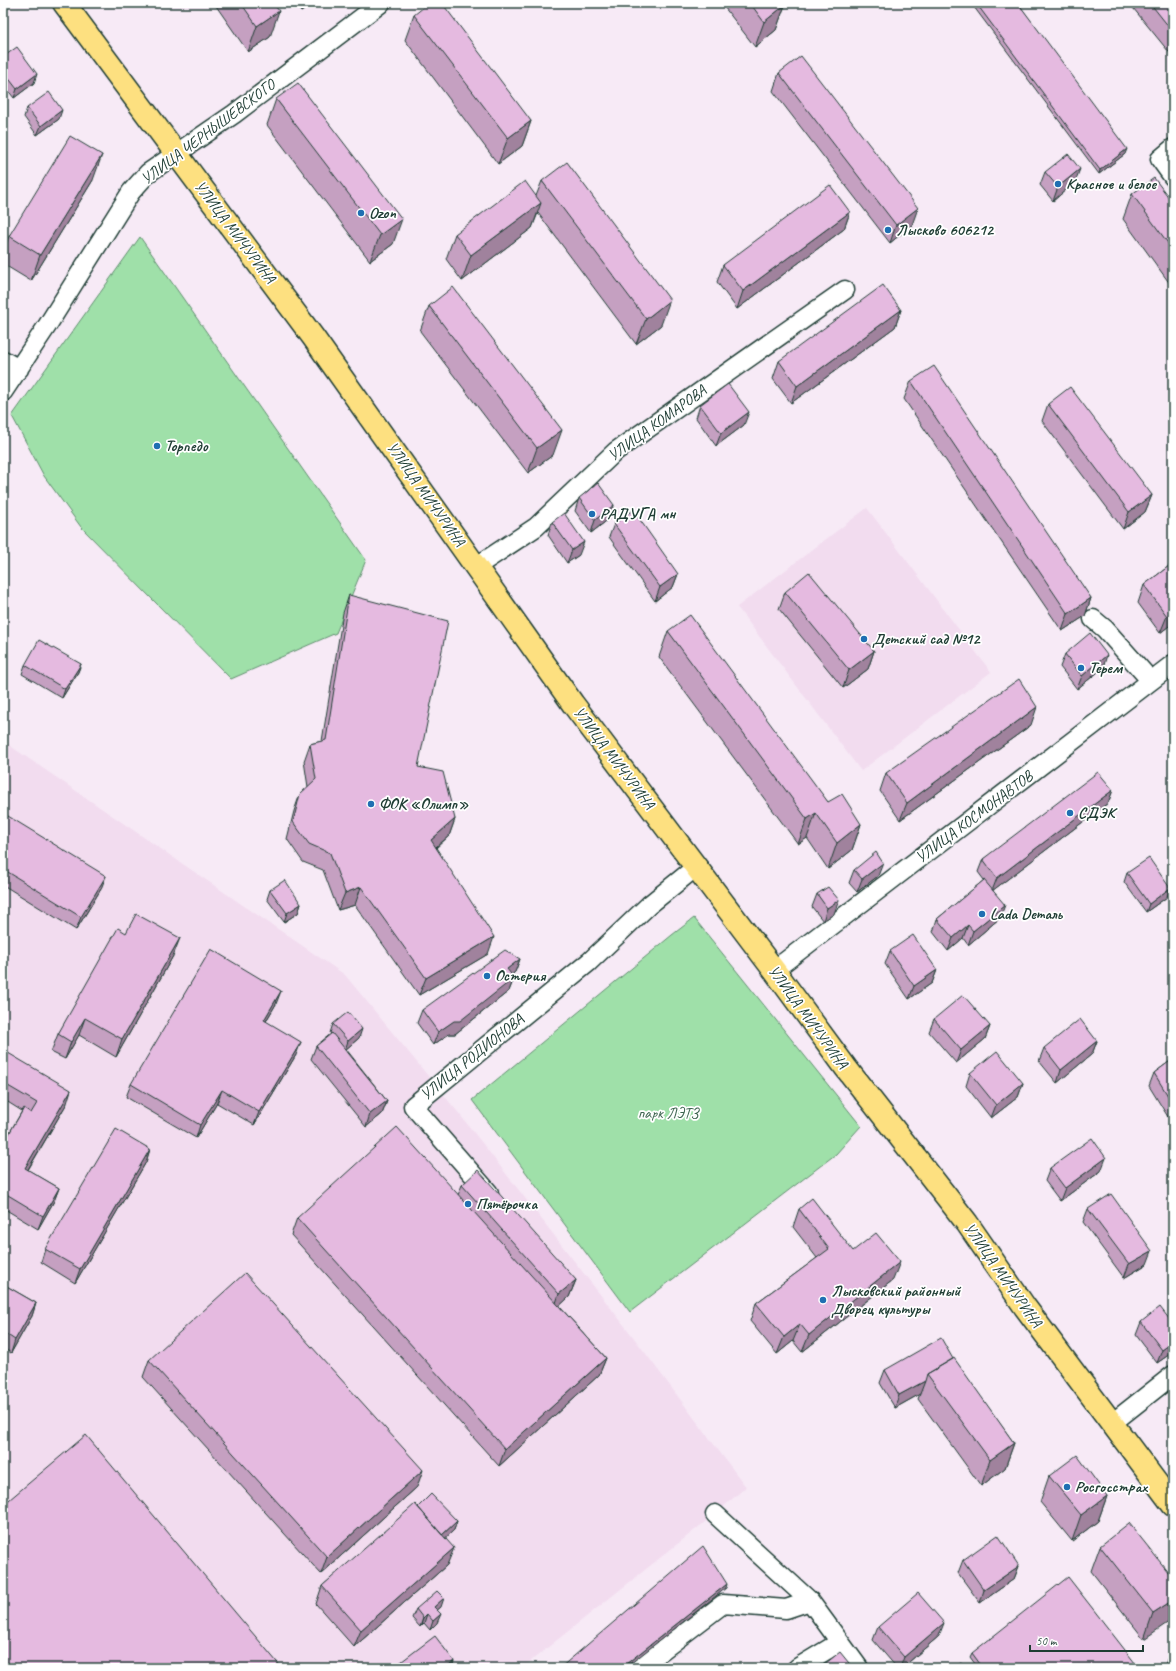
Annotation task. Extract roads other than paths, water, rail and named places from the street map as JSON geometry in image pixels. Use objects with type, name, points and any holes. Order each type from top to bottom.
[{"type":"main road","name":"УЛИЦА МИЧУРИНА","points":[[64,3],[313,337],[477,566],[573,704],[846,1068],[967,1223],[1111,1424],[1173,1505]]},
{"type":"street","name":"УЛИЦА ЧЕРНЫШЕВСКОГО","points":[[3,392],[131,192],[148,173],[234,114],[381,3]]},
{"type":"street","points":[[1173,148],[1160,159],[1173,177]]},
{"type":"street","name":"УЛИЦА КОМАРОВА","points":[[477,566],[536,527],[616,451],[846,290]]},
{"type":"street","points":[[3,360],[19,369]]},
{"type":"street","points":[[1093,619],[1105,629],[1151,681]]},
{"type":"street","name":"УЛИЦА КОСМОНАВТОВ","points":[[774,970],[1173,664]]},
{"type":"street","name":"УЛИЦА РОДИОНОВА","points":[[499,1205],[412,1106],[589,962],[649,905],[696,867]]},
{"type":"street","points":[[1111,1424],[1173,1375]]},
{"type":"street","points":[[715,1514],[810,1601],[859,1668]]},
{"type":"street","points":[[639,1668],[723,1604],[786,1609],[810,1601]]},
{"type":"street","points":[[797,1668],[840,1642]]},
{"type":"place","name":"Красное и белое","points":[[1058,184]]},
{"type":"place","name":"Ozon","points":[[361,213]]},
{"type":"place","name":"Лысково 606212","points":[[888,230]]},
{"type":"place","name":"Торпедо","points":[[157,446]]},
{"type":"place","name":"РАДУГА мн","points":[[592,514]]},
{"type":"place","name":"Детский сад №12","points":[[864,639]]},
{"type":"place","name":"Терем","points":[[1081,668]]},
{"type":"place","name":"ФОК «Олимп»","points":[[371,804]]},
{"type":"place","name":"СДЭК","points":[[1070,813]]},
{"type":"place","name":"Lada Dеталь","points":[[982,914]]},
{"type":"place","name":"Остерия","points":[[487,976]]},
{"type":"place","name":"Пятёрочка","points":[[468,1204]]},
{"type":"place","name":"Лысковский районный Дворец культуры","points":[[823,1300]]},
{"type":"place","name":"Росгосстрах","points":[[1067,1487]]},
{"type":"park label","name":"парк ЛЭТЗ","points":[[668,1113]]}]
